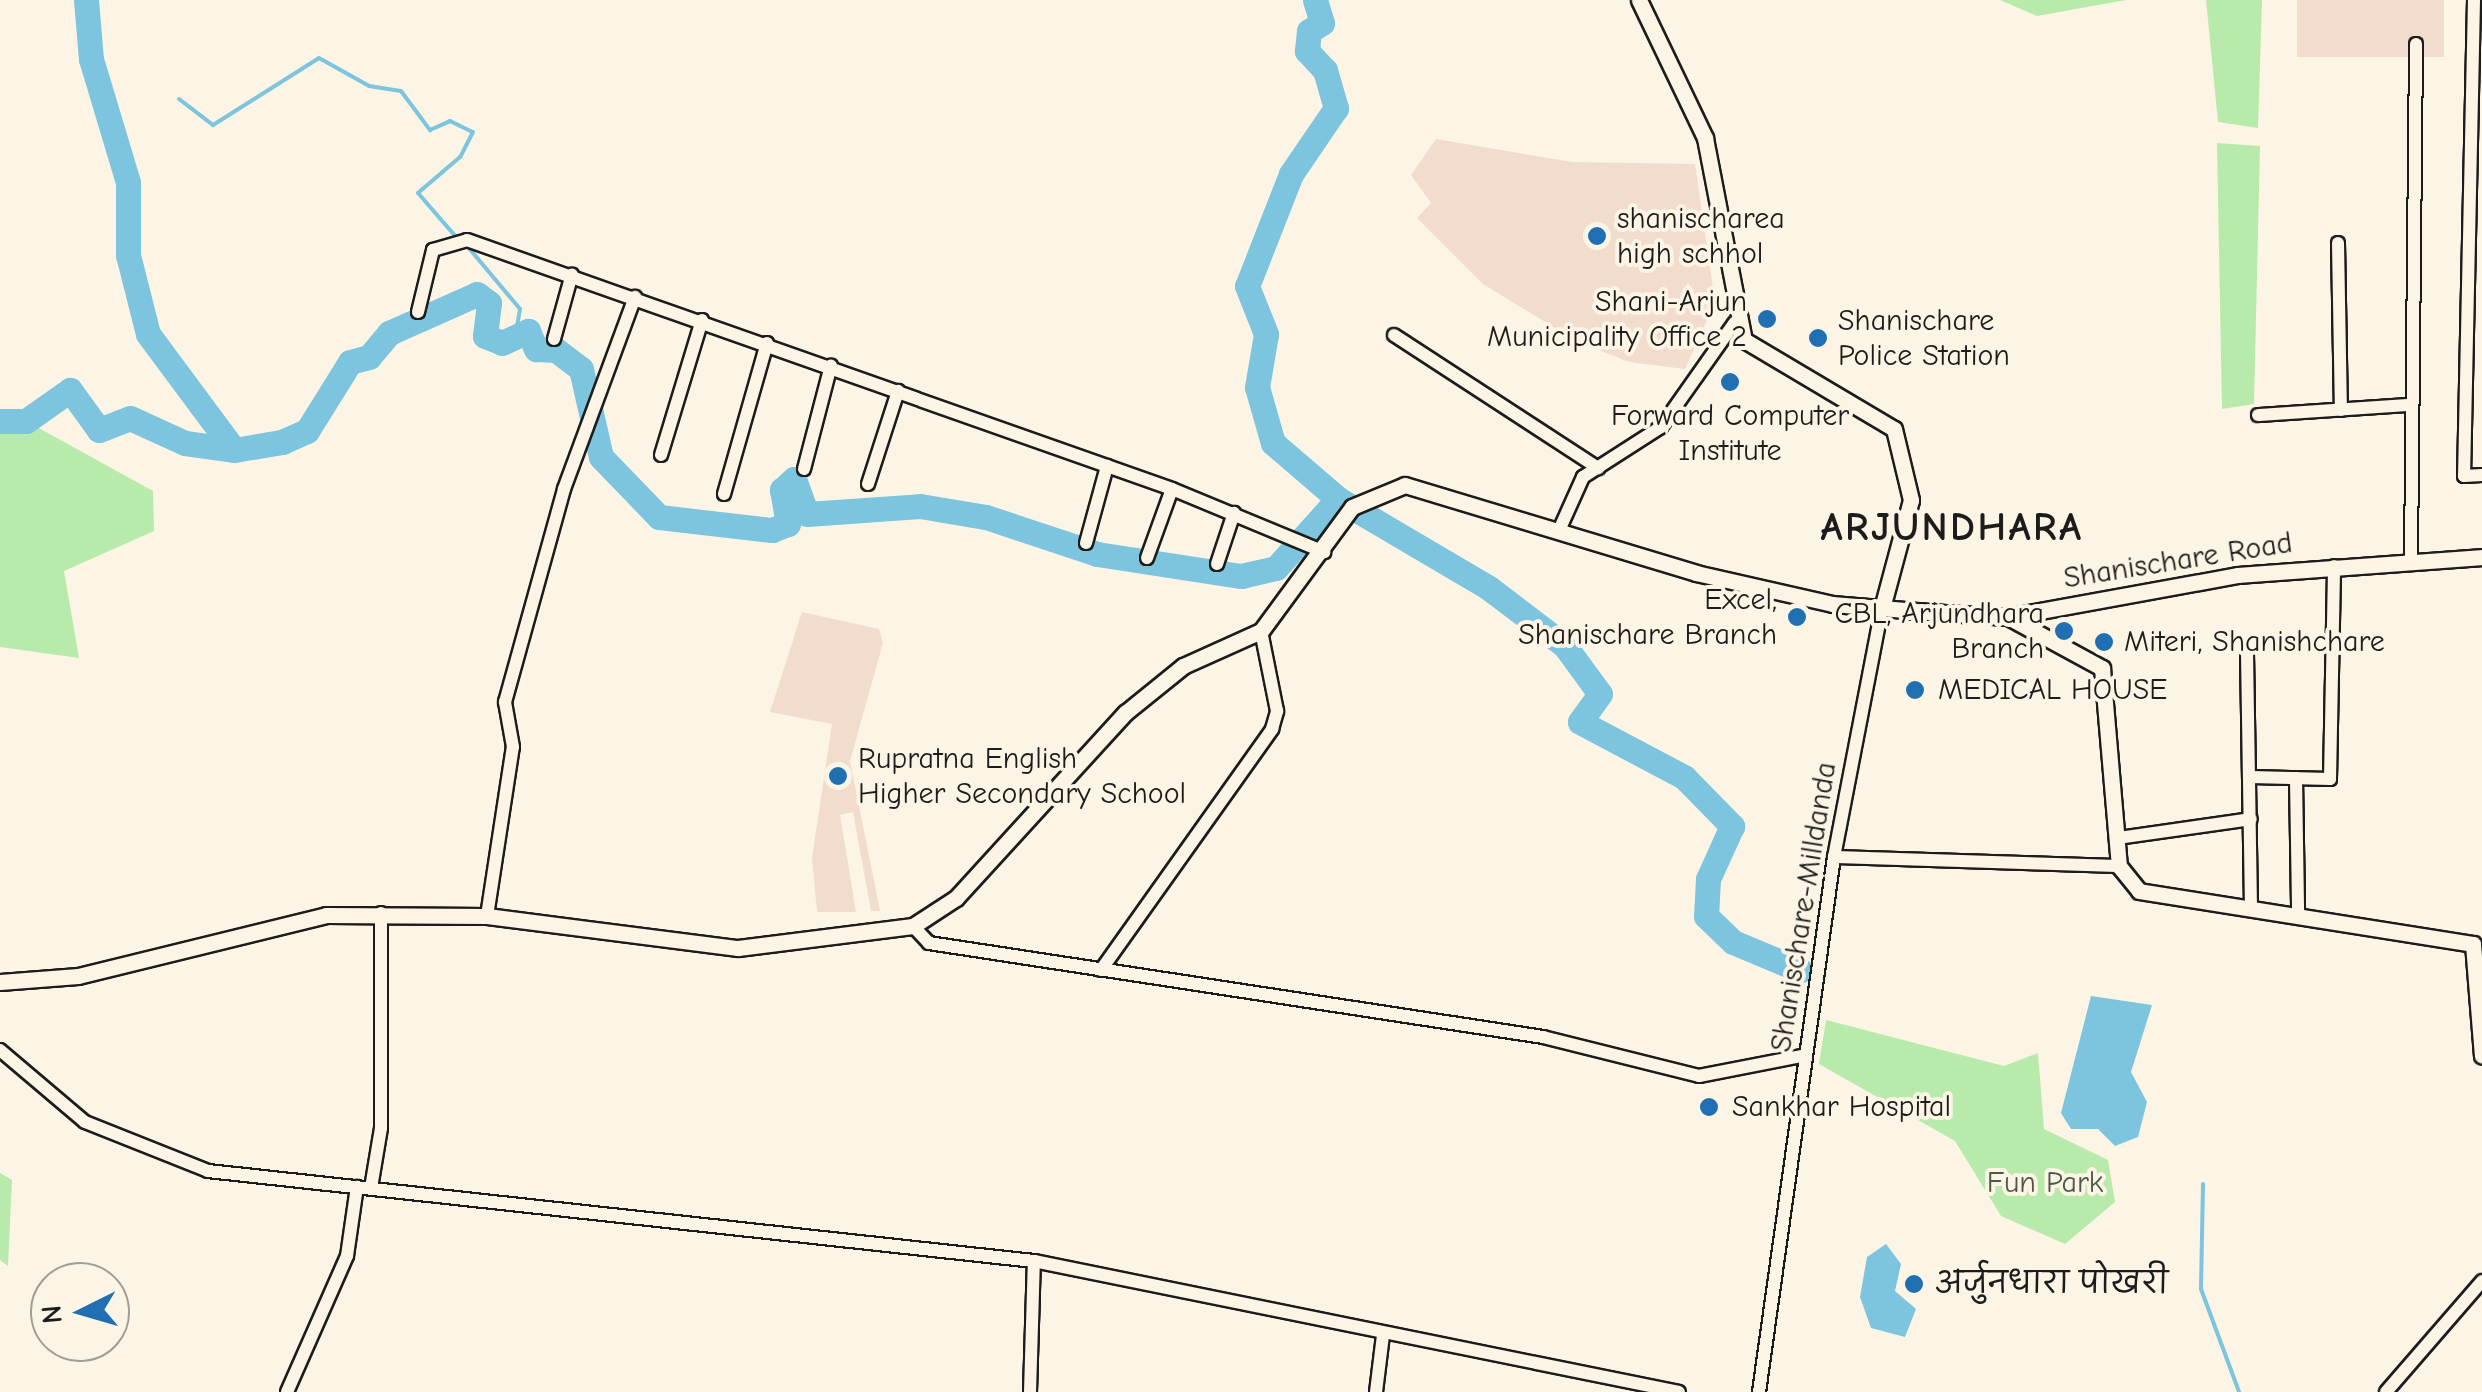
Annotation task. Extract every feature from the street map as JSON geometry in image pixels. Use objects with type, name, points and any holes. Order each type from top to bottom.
[{"type":"street","points":[[1639,0],[1705,138],[1731,242],[1734,322],[1764,360],[1894,429],[1910,500],[1882,608]]},
{"type":"street","points":[[2474,0],[2476,198],[2464,476],[2482,475]]},
{"type":"street","points":[[2411,559],[2409,405],[2416,44]]},
{"type":"street","points":[[418,312],[434,250],[454,237],[831,365],[1172,489],[1324,552]]},
{"type":"street","points":[[2338,243],[2342,410]]},
{"type":"street","points":[[554,339],[572,274]]},
{"type":"street","points":[[486,916],[513,747],[505,702],[564,489],[601,409],[636,297]]},
{"type":"street","points":[[661,455],[702,320]]},
{"type":"street","points":[[1561,526],[1584,477],[1661,428],[1734,322]]},
{"type":"street","points":[[1394,335],[1598,468]]},
{"type":"street","points":[[724,494],[767,343]]},
{"type":"street","points":[[804,469],[831,365]]},
{"type":"street","points":[[868,484],[898,391]]},
{"type":"street","points":[[2258,415],[2409,405]]},
{"type":"street","points":[[1086,543],[1107,466]]},
{"type":"street","name":"Shanischare Road","points":[[1261,631],[1324,552],[1352,506],[1404,485],[1561,526],[1696,572],[1882,608],[2008,617],[2334,566],[2482,557]]},
{"type":"street","points":[[1146,558],[1172,489]]},
{"type":"street","points":[[1217,564],[1234,513]]},
{"type":"street","points":[[2251,777],[2330,779],[2334,566]]},
{"type":"street","name":"Shanischare-Milldanda","points":[[1759,1392],[1834,857],[1882,608]]},
{"type":"street","points":[[2008,617],[2102,668],[2119,866],[2139,890],[2166,900],[2298,910],[2478,945],[2482,1056]]},
{"type":"street","points":[[0,982],[78,976],[326,915],[486,916],[738,948],[913,926],[956,898],[1125,713],[1182,666],[1261,631],[1277,711],[1272,729],[1101,970]]},
{"type":"street","points":[[2247,653],[2251,908]]},
{"type":"street","points":[[2296,778],[2298,910]]},
{"type":"street","points":[[2118,838],[2251,818]]},
{"type":"street","points":[[1834,857],[2119,866]]},
{"type":"street","points":[[287,1392],[347,1256],[381,1128],[381,913]]},
{"type":"street","points":[[913,926],[928,943],[1543,1037],[1699,1076],[1806,1056]]},
{"type":"street","points":[[0,1050],[85,1122],[168,1162],[364,1188],[1034,1261],[1383,1335],[1598,1387],[1679,1392]]},
{"type":"street","points":[[1030,1392],[1034,1261]]},
{"type":"street","points":[[2386,1392],[2482,1282]]},
{"type":"street","points":[[1376,1392],[1383,1335]]},
{"type":"shaded area","points":[[2297,0],[2444,0],[2444,57],[2297,57]]},
{"type":"shaded area","points":[[1436,139],[1572,162],[1695,164],[1715,302],[1685,369],[1629,362],[1578,342],[1483,284],[1417,218],[1431,203],[1411,175]]},
{"type":"shaded area","name":"Rupratna English Higher Secondary School","points":[[802,612],[879,629],[883,643],[850,761],[880,911],[871,911],[853,812],[840,815],[856,912],[817,912],[812,858],[832,724],[770,712]]},
{"type":"green space","points":[[2000,0],[2126,0],[2037,16]]},
{"type":"green space","points":[[2206,0],[2262,0],[2258,128],[2218,122]]},
{"type":"green space","points":[[2217,143],[2260,146],[2254,404],[2222,409]]},
{"type":"green space","points":[[0,421],[26,421],[153,491],[154,531],[64,571],[79,658],[0,647]]},
{"type":"green space","name":"Fun Park","points":[[1826,1020],[2004,1066],[2038,1053],[2044,1129],[2108,1160],[2115,1202],[2065,1244],[2001,1216],[1955,1141],[1819,1064]]},
{"type":"green space","points":[[0,1173],[12,1180],[8,1266],[0,1260]]},
{"type":"water","points":[[2091,996],[2152,1005],[2131,1072],[2147,1102],[2138,1137],[2115,1146],[2098,1129],[2071,1129],[2061,1113]]},
{"type":"water","points":[[1886,1244],[1901,1264],[1895,1291],[1916,1309],[1905,1337],[1871,1328],[1860,1297],[1867,1257]]},
{"type":"waterway","points":[[86,0],[91,59],[128,182],[128,255],[148,334],[234,450]]},
{"type":"waterway","points":[[1315,0],[1322,23],[1309,31],[1307,51],[1325,70],[1336,108],[1291,174],[1247,286],[1266,334],[1257,387],[1273,443],[1338,499],[1489,588],[1565,646],[1600,694],[1580,722],[1684,777],[1732,826],[1708,879],[1706,916],[1733,942],[1800,970]]},
{"type":"waterway","points":[[179,99],[213,125],[319,58],[369,86],[401,91],[430,130],[450,121],[473,132],[460,157],[418,193],[457,238]]},
{"type":"waterway","points":[[468,247],[520,309],[515,337]]},
{"type":"waterway","points":[[0,421],[26,421],[70,390],[99,430],[130,418],[185,443],[234,450],[282,442],[307,431],[350,362],[369,357],[389,333],[477,294],[489,303],[485,336],[502,343],[528,331],[536,349],[556,350],[581,369],[601,457],[659,517],[772,530],[788,524],[782,490],[794,479],[807,514],[920,506],[986,517],[1097,554],[1241,576],[1276,568],[1338,499]]},
{"type":"waterway","points":[[2203,1184],[2201,1289],[2239,1392]]},
{"type":"place","name":"shanischarea high schhol","points":[[1597,236]]},
{"type":"place","name":"Shani-Arjun Municipality Office 2","points":[[1767,319]]},
{"type":"place","name":"Shanischare Police Station","points":[[1818,338]]},
{"type":"place","name":"Forward Computer Institute","points":[[1730,382]]},
{"type":"place","name":"Excel, Shanischare Branch","points":[[1797,617]]},
{"type":"place","name":"CBL, Arjundhara Branch","points":[[2064,631]]},
{"type":"place","name":"Miteri, Shanishchare","points":[[2104,642]]},
{"type":"place","name":"MEDICAL HOUSE","points":[[1915,690]]},
{"type":"place","name":"Rupratna English Higher Secondary School","points":[[838,776]]},
{"type":"place","name":"Sankhar Hospital","points":[[1709,1107]]},
{"type":"place","name":"अर्जुनधारा पोखरी","points":[[1914,1284]]},
{"type":"district","name":"ARJUNDHARA","points":[[1952,527]]}]
